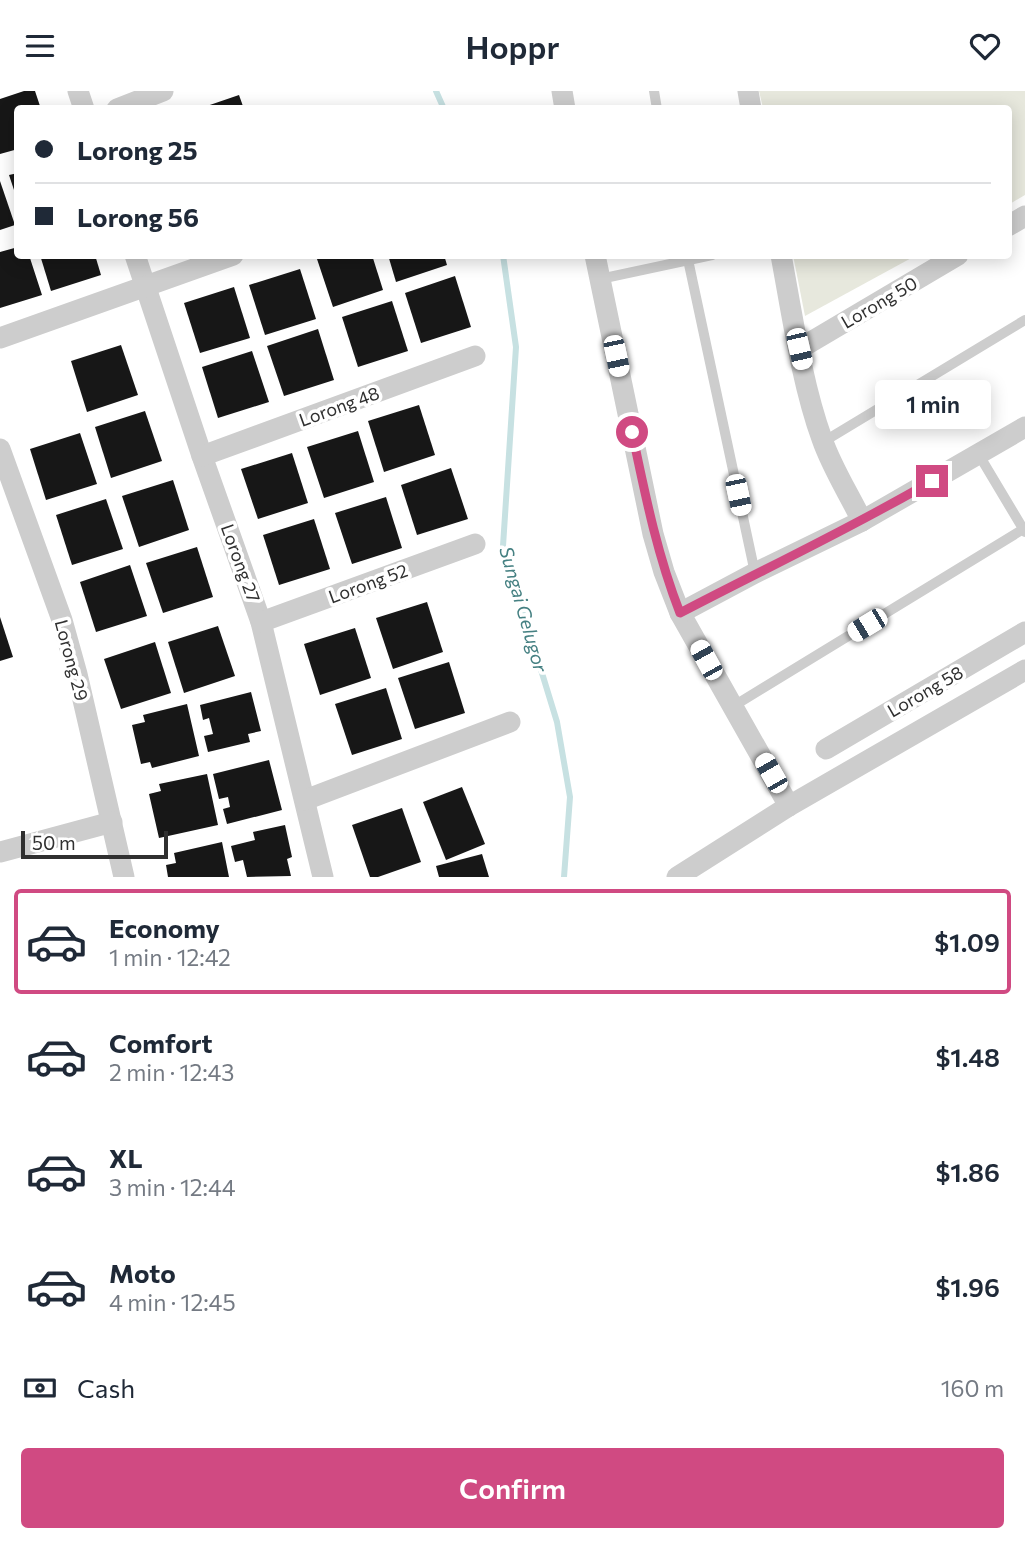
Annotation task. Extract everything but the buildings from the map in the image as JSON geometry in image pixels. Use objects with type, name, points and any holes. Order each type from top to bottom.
[{"type":"street","points":[[127,105],[163,91]]},
{"type":"street","name":"Lorong 27","points":[[136,259],[261,622],[323,877]]},
{"type":"street","points":[[0,338],[222,259]]},
{"type":"street","points":[[596,259],[653,534],[664,572],[680,613],[789,806]]},
{"type":"street","points":[[782,259],[799,349],[823,442],[862,521]]},
{"type":"street","name":"Lorong 50","points":[[799,349],[951,259]]},
{"type":"street","name":"Lorong 48","points":[[202,456],[475,356]]},
{"type":"street","points":[[680,613],[862,521],[1025,427]]},
{"type":"street","name":"Lorong 29","points":[[0,449],[62,620],[124,877]]},
{"type":"street","name":"Lorong 52","points":[[261,622],[475,544]]},
{"type":"street","name":"Lorong 58","points":[[826,749],[1025,632]]},
{"type":"street","points":[[677,877],[789,806],[1025,670]]},
{"type":"street","points":[[893,709],[910,737]]},
{"type":"street","points":[[305,800],[510,722]]},
{"type":"street","points":[[0,852],[111,822]]},
{"type":"lane","points":[[600,279],[683,259]]},
{"type":"lane","points":[[687,259],[755,573]]},
{"type":"lane","points":[[823,442],[1025,320]]},
{"type":"lane","points":[[732,707],[1024,530],[979,455]]},
{"type":"shaded area","points":[[759,91],[1025,91],[1025,195],[1012,203],[1012,105],[762,105]]},
{"type":"shaded area","points":[[794,259],[910,259],[805,316]]},
{"type":"waterway","name":"Sungai Gelugor","points":[[436,91],[442,105]]},
{"type":"waterway","name":"Sungai Gelugor","points":[[504,259],[516,347],[503,546],[557,722],[570,797],[564,877]]},
{"type":"route","points":[[632,432],[653,534],[680,613],[862,521],[932,481]]}]
